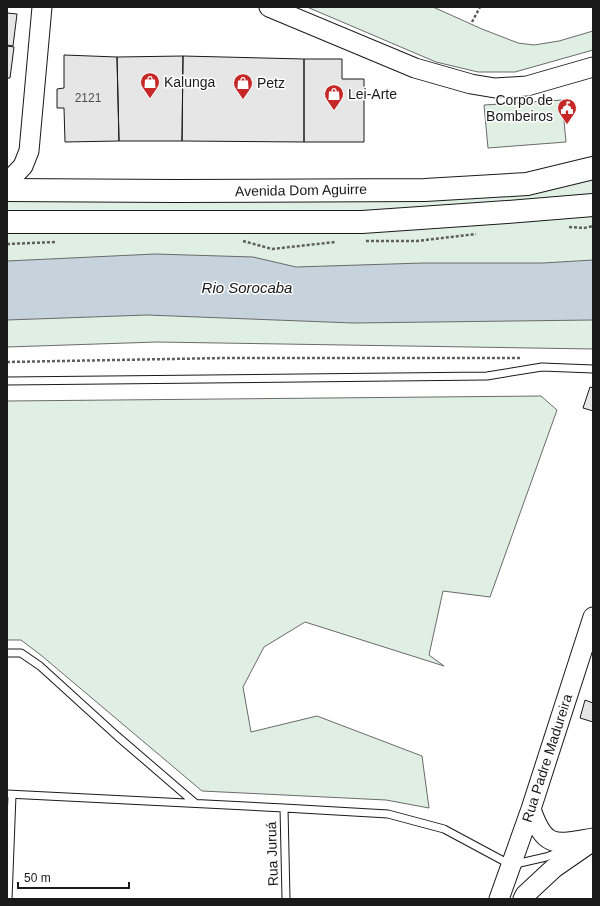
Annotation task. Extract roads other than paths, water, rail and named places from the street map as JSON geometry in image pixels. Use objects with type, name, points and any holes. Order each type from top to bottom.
[{"type":"highway","name":"Avenida Dom Aguirre","points":[[7,190],[425,190],[527,184],[593,168]]},
{"type":"highway","points":[[7,222],[362,222],[593,205]]},
{"type":"main road","points":[[7,183],[23,166],[28,151],[42,7]]},
{"type":"main road","points":[[269,7],[414,68],[471,84],[494,88],[527,86],[593,67]]},
{"type":"main road","name":"Rua Padre Madureira","points":[[499,899],[531,809],[593,617]]},
{"type":"main road","points":[[531,809],[541,830],[548,839],[553,842],[563,843],[593,840]]},
{"type":"main road","points":[[523,899],[554,868],[593,840]]},
{"type":"lane","points":[[7,381],[487,376],[542,367],[593,369]]},
{"type":"lane","points":[[7,653],[21,653],[40,666],[117,736],[195,803]]},
{"type":"lane","points":[[8,899],[9,794],[388,814],[444,830],[510,866],[546,857],[593,840]]},
{"type":"lane","name":"Rua Juruá","points":[[284,808],[286,899]]},
{"type":"water","name":"Rio Sorocaba","points":[[155,254],[253,257],[296,267],[423,263],[543,263],[593,260],[593,320],[353,323],[147,315],[7,320],[7,261]]},
{"type":"place","name":"Kalunga","points":[[150,99]]},
{"type":"place","name":"Petz","points":[[243,100]]},
{"type":"place","name":"Lei-Arte","points":[[334,111]]},
{"type":"place","name":"Corpo de Bombeiros","points":[[567,125]]}]
